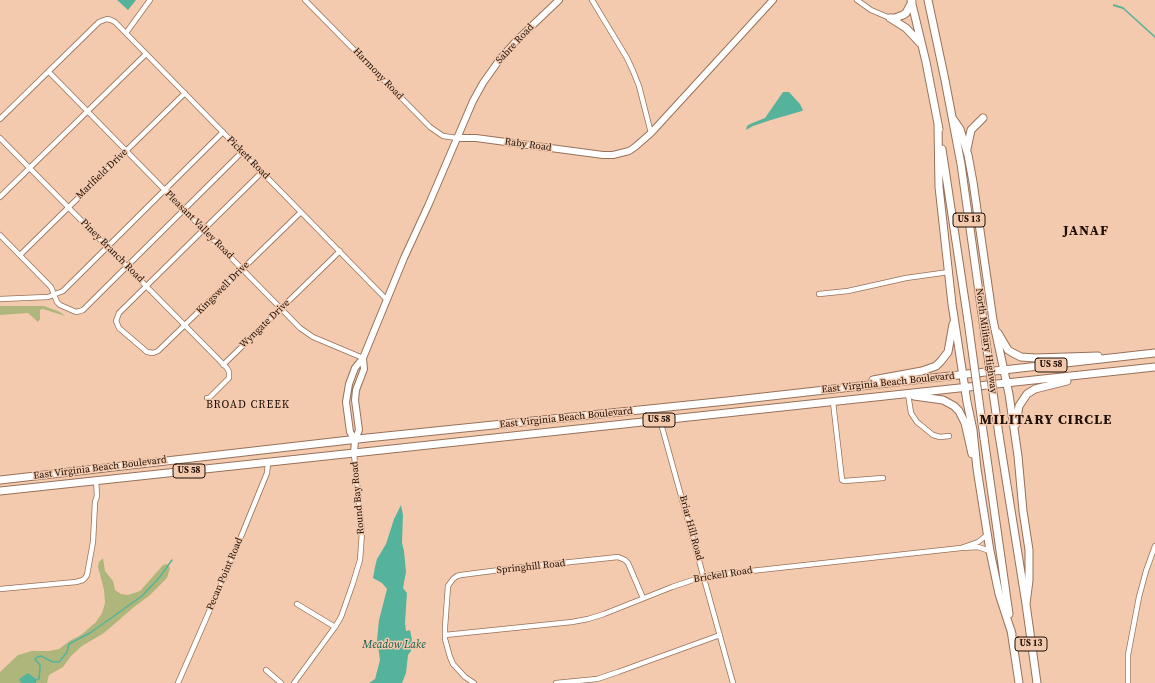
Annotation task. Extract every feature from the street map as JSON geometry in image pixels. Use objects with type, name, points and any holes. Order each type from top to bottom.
[{"type":"main road","name":"North Military Highway","points":[[928,0],[953,119],[962,172],[999,434],[1037,683]]},
{"type":"main road","points":[[890,18],[895,18],[906,13],[912,1]]},
{"type":"main road","name":"North Military Highway","points":[[912,1],[938,126],[968,321],[1019,683]]},
{"type":"main road","points":[[890,18],[906,28],[922,46]]},
{"type":"main road","points":[[968,155],[968,143],[971,130],[983,118]]},
{"type":"main road","points":[[953,119],[960,129],[968,155],[993,320],[1004,370],[1014,435],[1029,550],[1029,580],[1026,604]]},
{"type":"main road","points":[[938,126],[939,187],[962,375],[973,430],[981,497],[990,551],[999,594],[1012,634]]},
{"type":"main road","points":[[854,386],[885,377],[922,371],[936,366],[948,352],[954,316]]},
{"type":"main road","points":[[993,320],[1004,345],[1013,353],[1022,357],[1130,356]]},
{"type":"main road","name":"East Virginia Beach Boulevard","points":[[0,480],[1155,353]]},
{"type":"main road","name":"East Virginia Beach Boulevard","points":[[0,491],[1155,367]]},
{"type":"main road","points":[[1014,435],[1017,412],[1022,399],[1027,394],[1035,389],[1093,374]]},
{"type":"main road","points":[[908,394],[943,400],[954,406],[959,411],[965,423],[981,497]]},
{"type":"street","points":[[126,33],[150,0]]},
{"type":"street","name":"Harmony Road","points":[[305,0],[430,127],[443,136],[457,138]]},
{"type":"street","name":"Sabre Road","points":[[457,138],[473,101],[495,65],[516,41],[559,0]]},
{"type":"street","points":[[592,0],[628,59],[639,86],[651,133]]},
{"type":"street","name":"Raby Road","points":[[457,138],[476,138],[593,155],[622,154],[629,151],[651,133],[773,0]]},
{"type":"street","points":[[857,0],[871,10],[890,18]]},
{"type":"street","name":"Pickett Road","points":[[49,72],[99,22],[107,19],[115,22],[340,251],[386,300]]},
{"type":"street","points":[[0,197],[146,54]]},
{"type":"street","points":[[0,119],[49,72]]},
{"type":"street","name":"Pleasant Valley Road","points":[[49,72],[300,328],[309,335],[363,358]]},
{"type":"street","name":"Marlfield Drive","points":[[20,255],[185,93]]},
{"type":"street","points":[[0,299],[42,298],[63,291],[223,132]]},
{"type":"street","name":"Piney Branch Road","points":[[0,138],[223,365]]},
{"type":"street","points":[[354,440],[358,430],[355,400],[356,390],[364,369],[363,358],[386,300],[457,138]]},
{"type":"street","points":[[0,235],[51,287],[57,302],[60,305],[76,312],[83,310],[242,152]]},
{"type":"street","points":[[146,286],[262,172]]},
{"type":"street","name":"Kingswell Drive","points":[[146,286],[119,313],[116,321],[119,328],[142,348],[149,353],[156,353],[301,212]]},
{"type":"street","name":"Wyngate Drive","points":[[223,365],[340,251]]},
{"type":"street","points":[[819,294],[848,291],[906,278],[949,272]]},
{"type":"street","points":[[207,398],[209,398],[229,378],[229,372],[223,365]]},
{"type":"street","points":[[908,394],[910,413],[917,422],[933,435],[940,437],[949,436]]},
{"type":"street","points":[[833,402],[842,480],[883,478]]},
{"type":"street","name":"Briar Hill Road","points":[[660,420],[705,576],[733,683]]},
{"type":"street","name":"Round Bay Road","points":[[294,683],[335,627],[345,607],[354,583],[360,560],[362,546],[361,519],[354,454],[354,440]]},
{"type":"street","name":"Pecan Point Road","points":[[178,683],[229,566],[267,473],[268,463]]},
{"type":"street","points":[[0,589],[76,582],[85,578],[87,575],[93,542],[95,502],[97,496],[96,480]]},
{"type":"street","name":"Brickell Road","points":[[961,548],[978,542],[987,535]]},
{"type":"street","points":[[1127,683],[1128,655],[1139,598],[1146,571],[1155,546]]},
{"type":"street","name":"Brickell Road","points":[[445,635],[577,621],[604,614],[688,581],[705,576],[961,548],[978,547],[990,551]]},
{"type":"street","name":"Springhill Road","points":[[474,683],[465,677],[453,664],[447,648],[445,635],[448,586],[453,579],[461,575],[618,557],[622,558],[628,563],[643,598]]},
{"type":"street","points":[[297,604],[335,627]]},
{"type":"street","points":[[556,683],[597,678],[618,672],[720,636]]},
{"type":"street","points":[[266,670],[281,683]]},
{"type":"green space","points":[[0,306],[44,306],[60,312],[65,316],[43,309],[40,310],[40,319],[38,322],[28,313],[0,315]]},
{"type":"green space","points":[[103,558],[105,571],[113,581],[115,590],[121,594],[128,595],[140,591],[163,565],[167,564],[170,568],[167,578],[149,596],[104,633],[82,646],[71,656],[63,667],[49,675],[47,683],[36,683],[37,680],[20,679],[21,683],[0,683],[0,672],[18,655],[32,651],[49,651],[59,649],[81,635],[96,622],[102,613],[105,603],[104,590],[98,567],[99,562]]},
{"type":"water","points":[[117,0],[136,0],[128,10]]},
{"type":"water","points":[[1113,4],[1123,7],[1155,36],[1155,38],[1123,9],[1113,6]]},
{"type":"water","points":[[783,92],[789,92],[800,104],[803,110],[753,126],[746,130],[747,126],[750,124],[765,118]]},
{"type":"water","name":"Meadow Lake","points":[[401,505],[403,515],[402,543],[406,572],[403,588],[407,593],[405,623],[406,631],[410,630],[412,640],[411,651],[408,655],[406,673],[402,683],[369,683],[375,679],[380,660],[377,640],[379,620],[387,589],[382,583],[373,578],[377,559],[386,544],[394,519]]},
{"type":"water","points":[[28,673],[37,680],[36,683],[21,683],[19,679]]},
{"type":"waterway","points":[[35,680],[39,679],[40,668],[40,665],[35,659],[37,657],[41,656],[53,662],[59,662],[67,652],[69,644],[90,633],[142,596],[159,578],[172,560]]},
{"type":"district","name":"JANAF","points":[[1086,231]]},
{"type":"district","name":"BROAD CREEK","points":[[248,405]]},
{"type":"district","name":"MILITARY CIRCLE","points":[[1046,420]]}]
